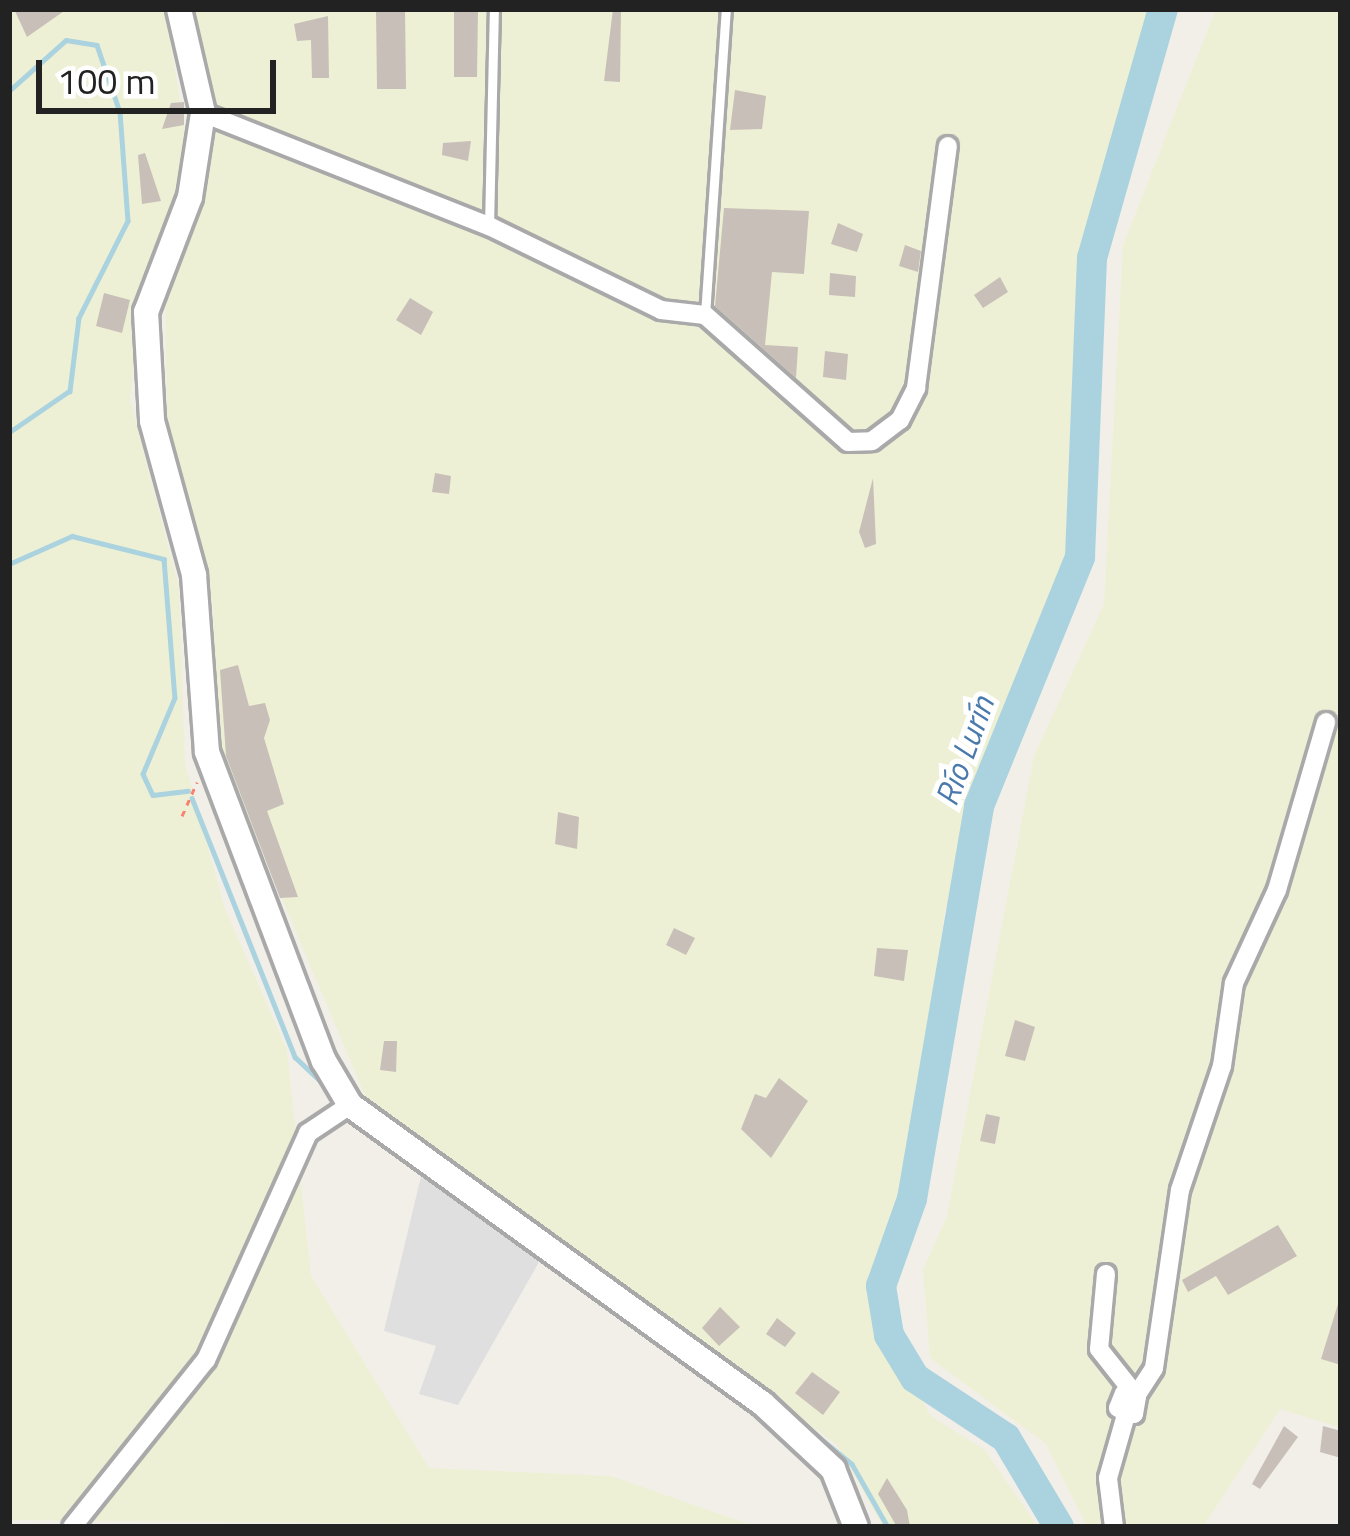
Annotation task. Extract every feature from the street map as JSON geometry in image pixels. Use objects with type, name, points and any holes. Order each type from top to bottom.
[{"type":"street","points":[[179,9],[202,113],[195,181],[146,312],[152,421],[202,631],[206,752],[350,1105],[763,1404],[833,1468],[856,1527]]},
{"type":"street","points":[[202,113],[489,226],[661,310],[705,315],[848,442],[872,441],[916,388],[948,146]]},
{"type":"street","points":[[1114,1527],[1108,1478],[1130,1395],[1154,1368],[1180,1190],[1222,1066],[1234,983],[1277,890],[1326,722]]},
{"type":"street","points":[[72,1527],[206,1360],[308,1133],[350,1105]]},
{"type":"street","points":[[1106,1274],[1099,1348],[1130,1395]]},
{"type":"lane","points":[[489,226],[494,9]]},
{"type":"lane","points":[[705,315],[726,9]]},
{"type":"path","points":[[182,816],[206,752]]},
{"type":"shaded area","points":[[429,1143],[556,1232],[458,1405],[419,1394],[436,1346],[384,1331]]},
{"type":"green space","points":[[9,9],[165,9],[190,162],[141,298],[130,400],[179,588],[185,763],[224,906],[287,1050],[311,1276],[429,1468],[611,1476],[757,1527],[9,1520]]},
{"type":"green space","points":[[191,9],[1158,9],[1094,247],[1079,555],[990,760],[944,915],[911,1196],[870,1312],[931,1416],[985,1450],[1038,1527],[883,1527],[837,1445],[366,1098],[218,747],[213,604],[167,418],[165,285],[215,132]]},
{"type":"green space","points":[[1216,9],[1341,9],[1341,1428],[1280,1409],[1203,1527],[1087,1527],[1046,1444],[930,1358],[923,1270],[947,1216],[1034,756],[1104,604],[1123,245]]},
{"type":"building","points":[[14,9],[67,9],[27,37]]},
{"type":"building","points":[[376,9],[405,9],[406,89],[377,89]]},
{"type":"building","points":[[454,9],[478,9],[477,77],[454,77]]},
{"type":"building","points":[[613,9],[621,9],[620,82],[604,81]]},
{"type":"building","points":[[328,16],[329,78],[312,78],[311,40],[297,41],[294,24]]},
{"type":"building","points":[[735,90],[766,96],[762,129],[730,130]]},
{"type":"building","points":[[184,102],[184,125],[162,129],[171,103]]},
{"type":"building","points":[[471,141],[468,161],[442,155],[443,143]]},
{"type":"building","points":[[145,153],[161,201],[142,204],[138,155]]},
{"type":"building","points":[[724,208],[809,211],[804,274],[772,272],[765,345],[798,347],[796,378],[715,306]]},
{"type":"building","points":[[838,223],[863,234],[857,252],[831,244]]},
{"type":"building","points":[[905,245],[921,251],[918,272],[899,266]]},
{"type":"building","points":[[830,273],[856,276],[855,297],[829,295]]},
{"type":"building","points":[[1000,277],[1008,292],[983,308],[974,295]]},
{"type":"building","points":[[104,293],[130,300],[122,333],[96,326]]},
{"type":"building","points":[[410,298],[433,312],[421,335],[396,320]]},
{"type":"building","points":[[825,351],[848,354],[846,380],[823,377]]},
{"type":"building","points":[[435,473],[451,476],[449,494],[432,492]]},
{"type":"building","points":[[873,478],[876,544],[865,548],[859,532]]},
{"type":"building","points":[[238,665],[249,706],[265,703],[270,720],[264,738],[284,804],[267,811],[298,897],[280,898],[226,756],[220,670]]},
{"type":"building","points":[[558,812],[579,817],[577,849],[555,844]]},
{"type":"building","points":[[674,928],[695,938],[686,955],[666,945]]},
{"type":"building","points":[[877,948],[908,950],[904,981],[874,976]]},
{"type":"building","points":[[1015,1020],[1035,1027],[1025,1061],[1005,1056]]},
{"type":"building","points":[[384,1041],[397,1041],[396,1072],[380,1070]]},
{"type":"building","points":[[779,1078],[808,1101],[771,1158],[741,1129],[755,1094],[766,1098]]},
{"type":"building","points":[[986,1114],[1000,1117],[995,1144],[980,1141]]},
{"type":"building","points":[[1278,1225],[1297,1256],[1228,1295],[1216,1276],[1188,1292],[1182,1280]]},
{"type":"building","points":[[1341,1305],[1341,1365],[1321,1359]]},
{"type":"building","points":[[720,1307],[740,1327],[719,1346],[702,1328]]},
{"type":"building","points":[[777,1318],[796,1333],[785,1347],[766,1334]]},
{"type":"building","points":[[812,1372],[840,1392],[823,1415],[795,1393]]},
{"type":"building","points":[[1284,1426],[1298,1437],[1260,1489],[1252,1484]]},
{"type":"building","points":[[1323,1426],[1341,1431],[1341,1458],[1320,1452]]},
{"type":"building","points":[[887,1478],[907,1510],[910,1527],[897,1527],[878,1494]]},
{"type":"waterway","name":"Río Lurín","points":[[1059,1527],[1006,1438],[915,1378],[889,1335],[881,1286],[912,1199],[979,806],[1080,557],[1092,258],[1163,9]]},
{"type":"waterway","points":[[9,91],[66,40],[97,45],[120,112],[128,221],[79,318],[70,391],[9,433]]},
{"type":"waterway","points":[[9,564],[72,536],[164,559],[175,698],[143,774],[153,795],[188,791]]},
{"type":"waterway","points":[[192,798],[295,1057],[329,1089]]},
{"type":"waterway","points":[[426,1145],[616,1283]]},
{"type":"waterway","points":[[788,1412],[852,1464],[888,1527]]}]
